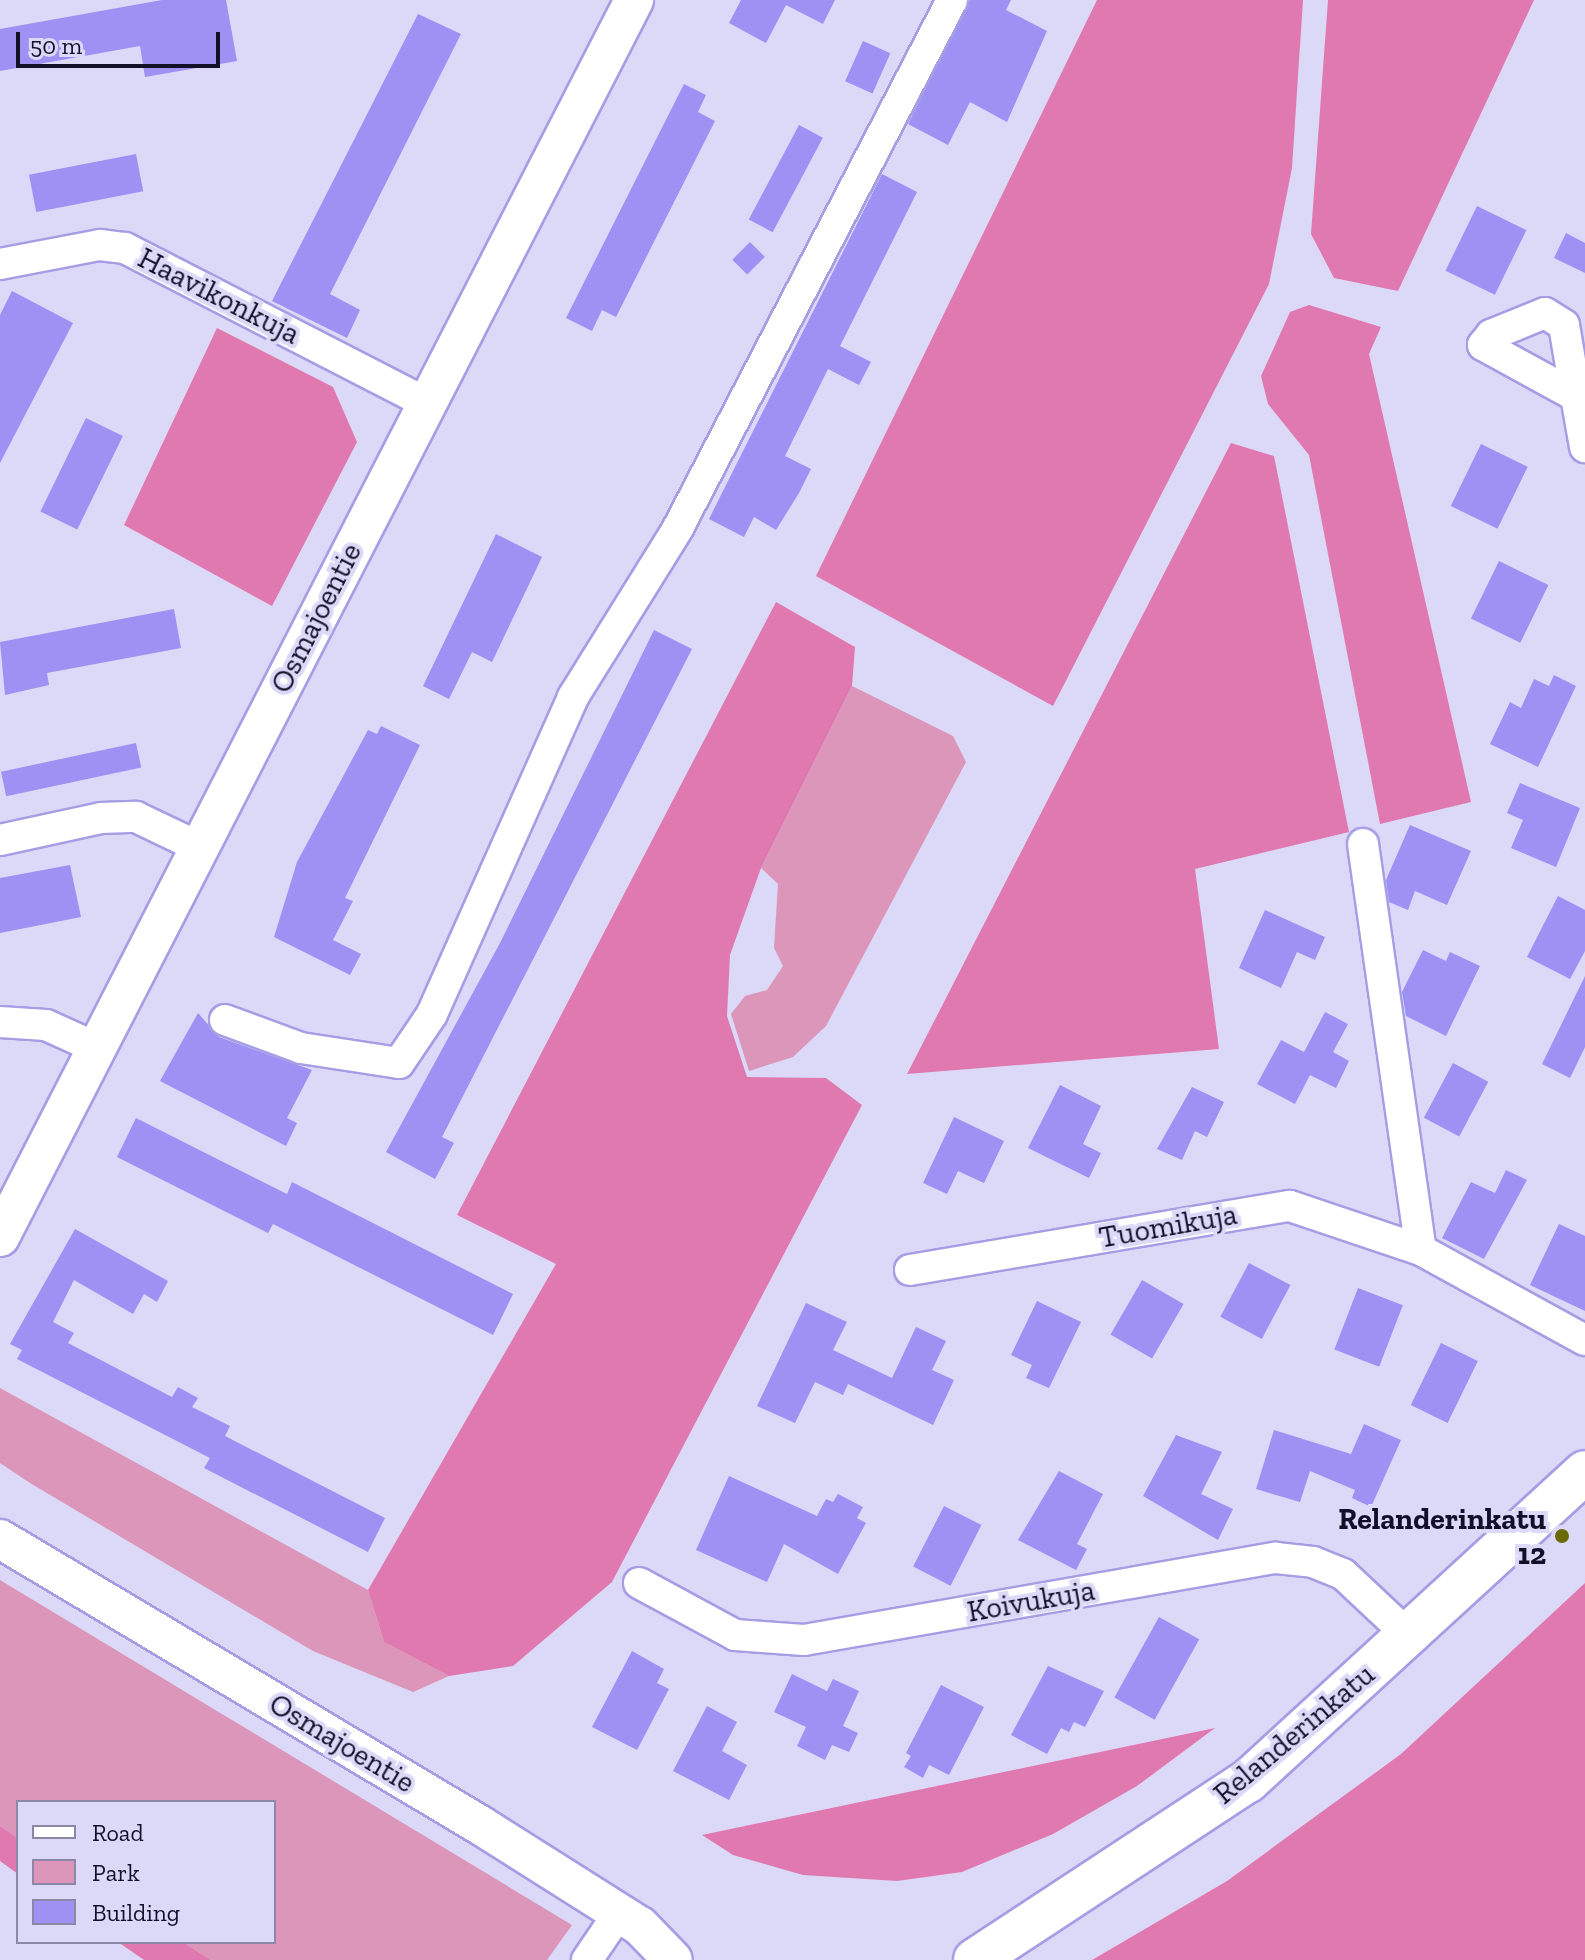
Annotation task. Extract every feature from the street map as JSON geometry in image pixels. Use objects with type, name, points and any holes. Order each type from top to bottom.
[{"type":"main road","name":"Relanderinkatu","points":[[975,1960],[1248,1781],[1585,1472]]},
{"type":"street","name":"Osmajoentie","points":[[0,1237],[634,0]]},
{"type":"street","points":[[225,1020],[301,1048],[399,1063],[432,1014],[573,697],[680,543],[952,0]]},
{"type":"street","name":"Haavikonkuja","points":[[0,264],[100,245],[125,248],[426,403]]},
{"type":"street","points":[[1576,396],[1585,447]]},
{"type":"street","points":[[0,840],[101,818],[136,817],[199,847]]},
{"type":"street","points":[[1363,844],[1421,1250]]},
{"type":"street","points":[[0,1022],[46,1025],[97,1048]]},
{"type":"street","name":"Tuomikuja","points":[[910,1270],[1290,1206],[1421,1250],[1585,1340]]},
{"type":"street","name":"Osmajoentie","points":[[0,1539],[619,1913],[673,1960]]},
{"type":"street","name":"Koivukuja","points":[[639,1583],[735,1635],[804,1640],[1276,1558],[1313,1562],[1343,1574],[1409,1636]]},
{"type":"street","points":[[587,1960],[619,1913]]},
{"type":"green space","points":[[852,686],[953,736],[966,762],[826,1026],[793,1057],[749,1071],[731,1014],[745,996],[767,990],[783,966],[774,948],[778,884],[761,868]]},
{"type":"green space","points":[[0,1388],[368,1590],[384,1642],[449,1676],[413,1692],[313,1651],[30,1483],[0,1463]]},
{"type":"green space","points":[[0,1580],[572,1925],[547,1960],[211,1960],[186,1944],[276,1944],[276,1800],[16,1800],[16,1837],[0,1826]]},
{"type":"shaded area","points":[[1097,0],[1303,0],[1292,168],[1269,284],[1053,706],[816,576]]},
{"type":"shaded area","points":[[1328,0],[1534,0],[1398,291],[1334,278],[1311,234]]},
{"type":"shaded area","points":[[1309,305],[1381,327],[1369,354],[1471,802],[1380,824],[1309,455],[1268,404],[1261,376],[1290,312]]},
{"type":"shaded area","points":[[217,328],[333,387],[357,442],[272,606],[124,525]]},
{"type":"shaded area","points":[[1231,443],[1274,456],[1349,832],[1195,869],[1219,1049],[907,1074]]},
{"type":"shaded area","points":[[776,602],[855,647],[852,686],[761,868],[730,955],[727,1016],[747,1077],[826,1078],[862,1105],[612,1582],[513,1666],[449,1676],[384,1642],[368,1590],[556,1264],[457,1215]]},
{"type":"shaded area","points":[[1585,1583],[1585,1960],[1092,1960],[1227,1881],[1401,1754]]},
{"type":"shaded area","points":[[1215,1728],[1137,1786],[1053,1834],[962,1872],[897,1881],[803,1875],[733,1855],[702,1835]]},
{"type":"shaded area","points":[[0,1826],[16,1837],[16,1873],[0,1861]]},
{"type":"shaded area","points":[[121,1944],[186,1944],[211,1960],[144,1960]]},
{"type":"building","points":[[162,0],[226,0],[237,61],[145,77],[140,46],[0,71],[0,29]]},
{"type":"building","points":[[741,0],[835,0],[823,24],[786,5],[766,43],[729,23]]},
{"type":"building","points":[[970,0],[1011,0],[1006,10],[1047,31],[1007,122],[970,102],[948,145],[908,124]]},
{"type":"building","points":[[418,14],[461,34],[330,294],[360,310],[347,338],[272,301]]},
{"type":"building","points":[[863,41],[890,53],[873,93],[845,81]]},
{"type":"building","points":[[684,84],[706,95],[698,112],[715,121],[616,317],[602,310],[592,331],[566,318]]},
{"type":"building","points":[[799,125],[823,138],[773,232],[749,219]]},
{"type":"building","points":[[136,154],[143,191],[36,212],[29,175]]},
{"type":"building","points":[[882,174],[917,192],[840,346],[871,362],[859,385],[828,369],[785,456],[811,469],[799,493],[776,530],[754,517],[744,537],[709,519]]},
{"type":"building","points":[[1477,206],[1526,230],[1495,295],[1445,271]]},
{"type":"building","points":[[1566,233],[1585,243],[1585,273],[1554,258]]},
{"type":"building","points":[[750,242],[765,257],[747,275],[732,260]]},
{"type":"building","points":[[12,291],[73,323],[0,463],[0,315]]},
{"type":"building","points":[[86,418],[123,436],[77,529],[40,511]]},
{"type":"building","points":[[1481,444],[1528,467],[1497,529],[1451,506]]},
{"type":"building","points":[[496,534],[542,557],[492,662],[472,652],[449,699],[423,686]]},
{"type":"building","points":[[1499,561],[1548,585],[1520,643],[1471,619]]},
{"type":"building","points":[[174,609],[181,648],[47,673],[49,685],[5,695],[0,642]]},
{"type":"building","points":[[654,630],[692,649],[442,1137],[454,1143],[435,1179],[386,1152],[500,943]]},
{"type":"building","points":[[1554,675],[1576,686],[1538,767],[1490,744],[1510,702],[1521,708],[1534,679],[1549,686]]},
{"type":"building","points":[[381,726],[420,745],[345,898],[353,901],[333,940],[361,954],[350,975],[274,937],[297,862],[368,730],[377,734]]},
{"type":"building","points":[[136,743],[141,767],[6,796],[1,772]]},
{"type":"building","points":[[1520,783],[1580,808],[1556,867],[1511,848],[1523,820],[1507,813]]},
{"type":"building","points":[[1410,825],[1471,851],[1447,905],[1415,891],[1408,910],[1389,902],[1386,880]]},
{"type":"building","points":[[70,865],[81,917],[0,933],[0,878]]},
{"type":"building","points":[[1558,896],[1585,910],[1585,951],[1570,979],[1527,957]]},
{"type":"building","points":[[1265,910],[1325,937],[1315,960],[1297,952],[1281,988],[1239,968]]},
{"type":"building","points":[[1423,950],[1446,961],[1450,952],[1480,966],[1446,1036],[1406,1016],[1402,992]]},
{"type":"building","points":[[1585,976],[1585,1047],[1570,1078],[1542,1064]]},
{"type":"building","points":[[1325,1012],[1348,1024],[1333,1052],[1349,1061],[1336,1088],[1310,1075],[1295,1104],[1257,1084],[1281,1040],[1304,1052]]},
{"type":"building","points":[[198,1013],[219,1037],[312,1070],[287,1118],[297,1123],[286,1146],[160,1081]]},
{"type":"building","points":[[1453,1063],[1488,1082],[1459,1137],[1424,1118]]},
{"type":"building","points":[[1060,1085],[1101,1106],[1083,1144],[1101,1153],[1089,1178],[1028,1148]]},
{"type":"building","points":[[1192,1087],[1224,1102],[1207,1137],[1195,1131],[1182,1160],[1157,1149]]},
{"type":"building","points":[[954,1117],[1004,1141],[984,1183],[958,1171],[947,1194],[923,1183]]},
{"type":"building","points":[[136,1118],[287,1194],[292,1182],[513,1294],[493,1335],[273,1224],[268,1233],[117,1157]]},
{"type":"building","points":[[1506,1170],[1527,1180],[1484,1259],[1442,1238],[1471,1182],[1495,1193]]},
{"type":"building","points":[[1559,1224],[1585,1236],[1585,1311],[1530,1285]]},
{"type":"building","points":[[75,1229],[168,1281],[157,1302],[144,1294],[133,1314],[74,1280],[53,1322],[74,1333],[68,1343],[172,1397],[178,1387],[198,1398],[192,1407],[230,1426],[225,1436],[385,1518],[368,1552],[204,1468],[210,1458],[17,1359],[22,1350],[10,1344]]},
{"type":"building","points":[[1249,1263],[1290,1285],[1262,1339],[1220,1317]]},
{"type":"building","points":[[1142,1280],[1184,1304],[1152,1359],[1110,1335]]},
{"type":"building","points":[[1358,1288],[1403,1305],[1379,1367],[1334,1350]]},
{"type":"building","points":[[1037,1301],[1081,1322],[1049,1388],[1026,1378],[1032,1365],[1011,1355]]},
{"type":"building","points":[[806,1303],[847,1322],[833,1350],[892,1378],[916,1327],[946,1341],[932,1370],[954,1380],[933,1425],[848,1384],[843,1395],[815,1382],[795,1423],[757,1406]]},
{"type":"building","points":[[1441,1343],[1478,1361],[1448,1423],[1411,1405]]},
{"type":"building","points":[[1364,1424],[1401,1440],[1371,1507],[1352,1498],[1355,1490],[1310,1471],[1300,1502],[1256,1489],[1274,1430],[1351,1454]]},
{"type":"building","points":[[1176,1435],[1222,1452],[1201,1494],[1233,1509],[1218,1540],[1143,1496]]},
{"type":"building","points":[[1059,1471],[1103,1494],[1077,1544],[1087,1549],[1076,1570],[1018,1540]]},
{"type":"building","points":[[729,1476],[817,1516],[826,1499],[833,1502],[838,1494],[863,1507],[857,1518],[866,1523],[838,1574],[784,1544],[767,1582],[696,1550]]},
{"type":"building","points":[[944,1506],[981,1525],[951,1586],[913,1567]]},
{"type":"building","points":[[1159,1617],[1199,1639],[1155,1720],[1114,1697]]},
{"type":"building","points":[[632,1651],[664,1669],[657,1683],[669,1689],[637,1750],[592,1727]]},
{"type":"building","points":[[1048,1666],[1104,1691],[1085,1727],[1074,1722],[1069,1732],[1061,1728],[1047,1754],[1011,1735]]},
{"type":"building","points":[[792,1674],[827,1691],[833,1679],[859,1691],[843,1726],[858,1733],[849,1752],[832,1745],[825,1760],[797,1746],[806,1727],[774,1712]]},
{"type":"building","points":[[941,1685],[984,1707],[949,1775],[929,1765],[923,1778],[904,1767],[911,1756],[906,1753]]},
{"type":"building","points":[[707,1706],[737,1722],[722,1751],[747,1765],[729,1800],[673,1771]]},
{"type":"place","name":"Relanderinkatu 12","points":[[1562,1536]]}]
